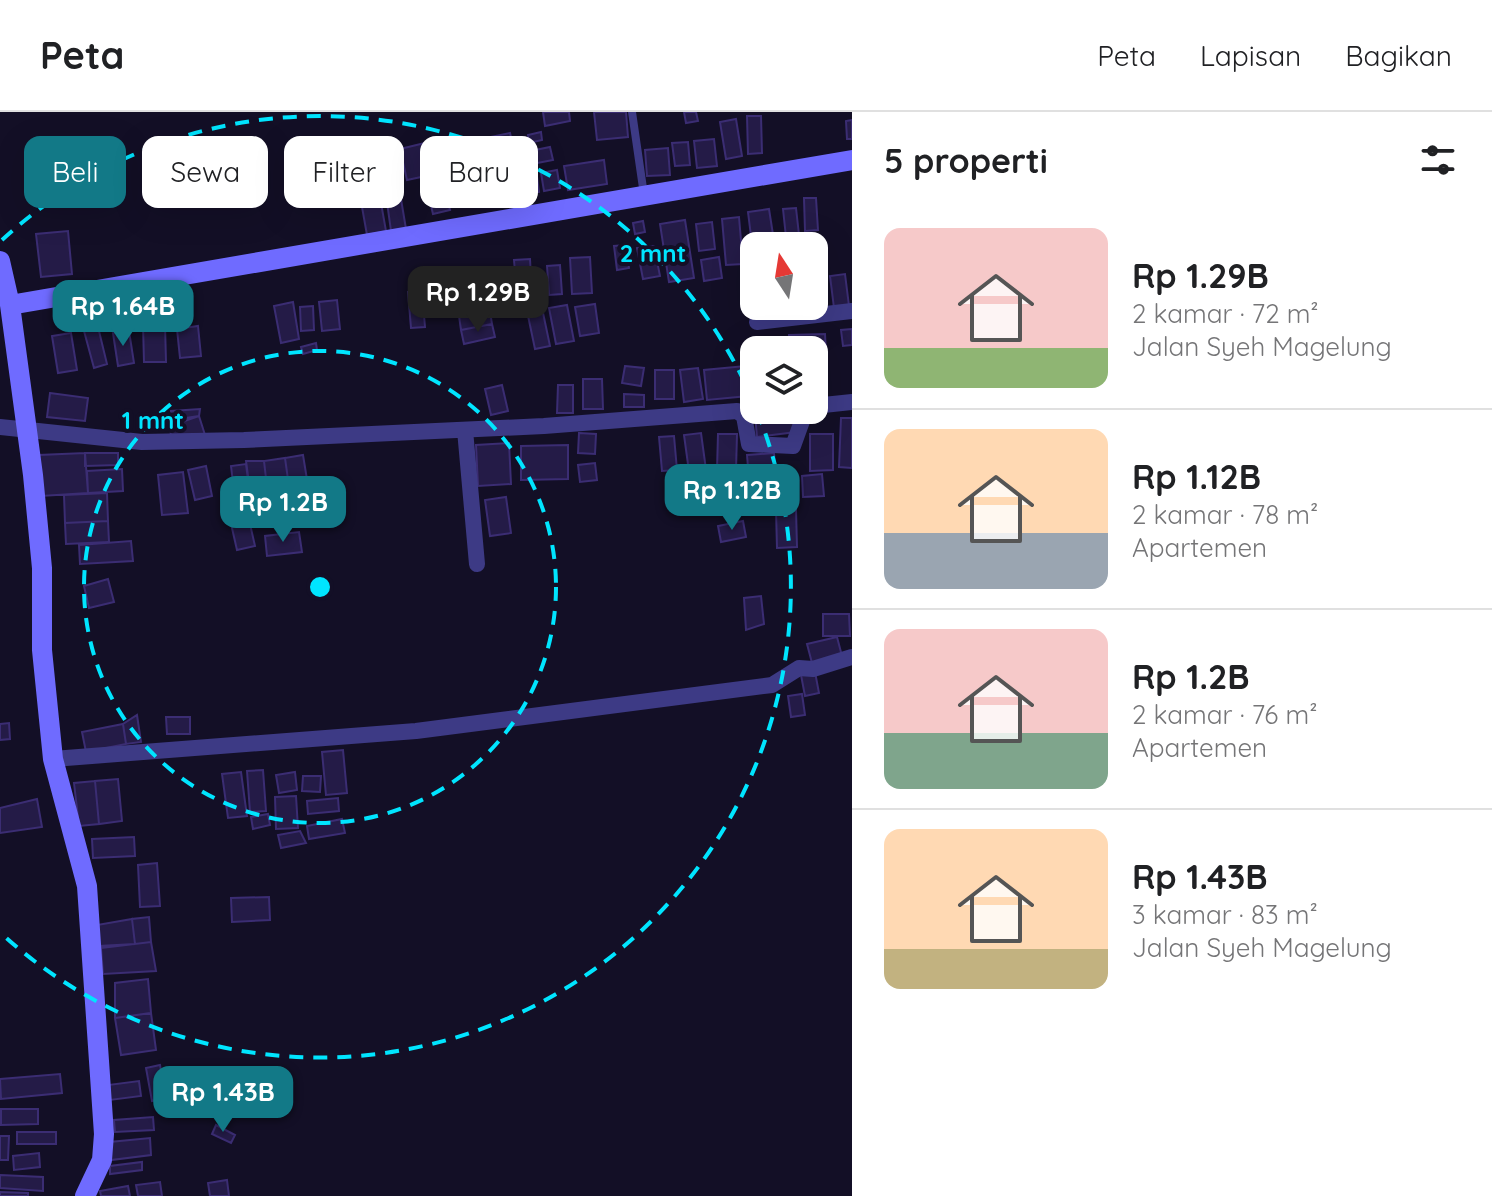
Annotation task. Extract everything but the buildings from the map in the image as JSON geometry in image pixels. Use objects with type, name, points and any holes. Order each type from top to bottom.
[{"type":"street","points":[[10,305],[852,160]]},
{"type":"street","points":[[0,261],[10,305],[28,430],[42,568],[42,650],[53,759],[87,886],[104,1149],[98,1173],[85,1196]]},
{"type":"street","points":[[757,322],[852,311]]},
{"type":"street","points":[[828,405],[852,402]]},
{"type":"street","points":[[0,427],[142,442],[465,430],[740,413]]},
{"type":"street","points":[[745,424],[749,444],[793,446],[801,424]]},
{"type":"street","points":[[465,430],[477,564]]},
{"type":"street","points":[[53,759],[416,731],[772,685],[799,668],[813,669],[852,657]]},
{"type":"lane","points":[[632,112],[644,195]]}]
